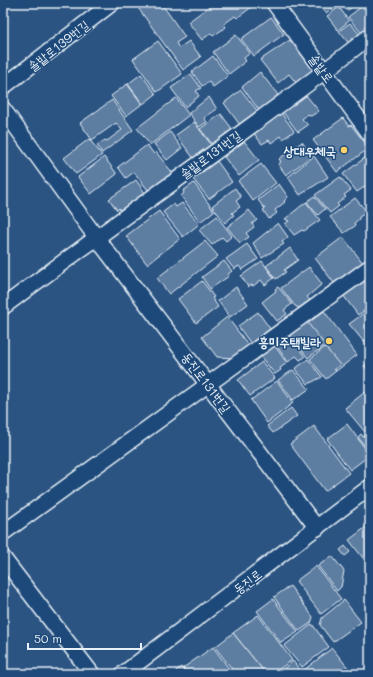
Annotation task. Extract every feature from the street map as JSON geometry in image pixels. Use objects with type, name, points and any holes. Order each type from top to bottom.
[{"type":"street","name":"솔밭로139번길","points":[[3,88],[112,3]]},
{"type":"street","name":"솔밭로","points":[[274,3],[370,134]]},
{"type":"street","name":"솔밭로131번길","points":[[96,237],[325,72],[370,36]]},
{"type":"street","name":"동진로131번길","points":[[3,108],[96,237],[317,528]]},
{"type":"street","points":[[3,307],[96,237]]},
{"type":"street","points":[[3,533],[370,267]]},
{"type":"street","name":"동진로","points":[[123,674],[370,487]]},
{"type":"street","points":[[3,558],[92,674]]},
{"type":"building","points":[[139,3],[161,3],[185,37],[176,43],[179,48],[189,41],[201,57],[183,70],[136,5]]},
{"type":"building","points":[[214,3],[257,3],[237,18],[235,16],[224,24],[226,27],[213,36],[211,33],[202,40],[188,22]]},
{"type":"building","points":[[318,3],[340,3],[326,13]]},
{"type":"building","points":[[341,3],[357,3],[347,11]]},
{"type":"building","points":[[366,3],[370,4],[370,29],[363,35],[348,17]]},
{"type":"building","points":[[339,7],[349,21],[338,30],[327,16]]},
{"type":"building","points":[[271,17],[284,34],[254,56],[241,39]]},
{"type":"building","points":[[350,23],[361,36],[350,45],[339,31]]},
{"type":"building","points":[[236,35],[250,53],[244,58],[246,61],[229,74],[213,52]]},
{"type":"building","points":[[290,40],[314,71],[297,84],[289,74],[278,83],[260,60]]},
{"type":"building","points":[[158,41],[182,74],[157,92],[133,59]]},
{"type":"building","points":[[213,56],[228,76],[213,87],[209,82],[202,86],[192,72]]},
{"type":"building","points":[[260,72],[278,95],[259,110],[242,87]]},
{"type":"building","points":[[141,74],[156,94],[143,104],[128,84]]},
{"type":"building","points":[[191,74],[201,88],[196,91],[199,96],[185,107],[171,88]]},
{"type":"building","points":[[127,84],[142,104],[126,116],[111,96]]},
{"type":"building","points":[[241,90],[259,113],[240,125],[224,103]]},
{"type":"building","points":[[305,94],[319,111],[311,116],[308,114],[302,119],[308,125],[298,132],[282,111]]},
{"type":"building","points":[[209,97],[217,109],[204,118],[207,122],[199,127],[189,113]]},
{"type":"building","points":[[176,98],[189,115],[150,145],[137,128]]},
{"type":"building","points":[[112,100],[133,130],[102,153],[97,145],[105,140],[107,141],[122,130],[116,123],[92,140],[80,123]]},
{"type":"building","points":[[281,113],[294,131],[283,139],[281,136],[271,143],[269,140],[262,144],[253,132]]},
{"type":"building","points":[[221,114],[233,130],[213,145],[200,129]]},
{"type":"building","points":[[343,118],[349,126],[351,125],[369,148],[337,172],[313,140]]},
{"type":"building","points":[[194,122],[213,147],[195,160],[176,135]]},
{"type":"building","points":[[170,132],[182,148],[167,160],[154,144]]},
{"type":"building","points":[[89,139],[102,155],[76,174],[64,158]]},
{"type":"building","points":[[244,141],[259,160],[239,176],[224,157]]},
{"type":"building","points":[[302,142],[312,156],[286,175],[278,164],[281,162],[279,159]]},
{"type":"building","points":[[147,145],[154,154],[156,152],[175,176],[151,194],[134,172],[126,178],[118,167]]},
{"type":"building","points":[[370,154],[370,183],[357,192],[343,174]]},
{"type":"building","points":[[314,156],[328,177],[300,195],[288,177]]},
{"type":"building","points":[[104,157],[117,174],[91,194],[78,177]]},
{"type":"building","points":[[217,161],[232,182],[209,199],[193,179]]},
{"type":"building","points":[[261,164],[276,183],[253,201],[238,181]]},
{"type":"building","points":[[340,177],[351,190],[344,195],[346,197],[337,204],[339,206],[330,213],[315,195]]},
{"type":"building","points":[[136,180],[147,196],[122,214],[119,208],[117,210],[109,199]]},
{"type":"building","points":[[194,183],[214,211],[200,222],[181,196],[184,193],[183,191]]},
{"type":"building","points":[[279,184],[288,197],[284,201],[285,202],[275,210],[277,213],[269,219],[263,210],[265,209],[258,200]]},
{"type":"building","points":[[235,188],[241,197],[236,201],[240,207],[232,213],[234,215],[225,223],[212,206]]},
{"type":"building","points":[[314,196],[325,209],[318,215],[307,202]]},
{"type":"building","points":[[355,198],[367,212],[359,217],[359,219],[354,223],[355,226],[344,233],[330,217]]},
{"type":"building","points":[[306,202],[320,220],[304,231],[302,230],[294,235],[285,224],[289,221],[285,219]]},
{"type":"building","points":[[182,203],[199,224],[183,237],[163,212],[174,204],[176,207]]},
{"type":"building","points":[[249,210],[257,220],[252,224],[254,227],[246,233],[249,237],[240,243],[227,227]]},
{"type":"building","points":[[159,211],[180,239],[147,264],[126,236]]},
{"type":"building","points":[[217,216],[232,236],[226,241],[222,237],[212,245],[199,230]]},
{"type":"building","points":[[278,223],[288,237],[282,242],[284,244],[262,258],[253,243]]},
{"type":"building","points":[[343,237],[363,263],[334,283],[315,258]]},
{"type":"building","points":[[205,241],[218,256],[169,294],[157,278]]},
{"type":"building","points":[[247,244],[258,259],[242,270],[239,266],[234,269],[226,259]]},
{"type":"building","points":[[290,248],[298,260],[284,270],[286,272],[276,279],[266,266]]},
{"type":"building","points":[[224,261],[232,271],[228,274],[229,276],[210,289],[202,277]]},
{"type":"building","points":[[262,261],[274,278],[265,285],[261,280],[253,286],[251,285],[248,287],[241,276]]},
{"type":"building","points":[[309,267],[322,284],[307,297],[310,300],[299,308],[295,306],[281,288]]},
{"type":"building","points":[[370,276],[370,307],[358,315],[343,295]]},
{"type":"building","points":[[202,281],[214,297],[212,298],[218,307],[196,323],[178,299]]},
{"type":"building","points":[[236,287],[248,304],[230,317],[218,301]]},
{"type":"building","points":[[278,287],[292,304],[284,310],[287,314],[277,321],[262,302],[276,291],[275,289]]},
{"type":"building","points":[[370,309],[370,347],[369,348],[349,324]]},
{"type":"building","name":"흥미주택빌라","points":[[324,311],[357,355],[336,371],[302,328]]},
{"type":"building","points":[[258,312],[271,330],[251,344],[238,326]]},
{"type":"building","points":[[227,317],[249,346],[234,358],[217,357],[202,337]]},
{"type":"building","points":[[307,322],[325,345],[308,358],[290,335]]},
{"type":"building","points":[[288,334],[305,357],[300,360],[296,356],[288,362],[275,344]]},
{"type":"building","points":[[274,345],[287,363],[275,374],[260,356]]},
{"type":"building","points":[[325,347],[340,365],[334,369],[336,371],[326,379],[310,359]]},
{"type":"building","points":[[308,359],[322,377],[308,384],[295,369]]},
{"type":"building","points":[[370,361],[370,373],[364,366]]},
{"type":"building","points":[[262,362],[275,378],[250,396],[238,380]]},
{"type":"building","points":[[293,370],[309,389],[293,400],[278,380]]},
{"type":"building","points":[[277,381],[293,403],[267,423],[251,400]]},
{"type":"building","points":[[365,392],[370,399],[370,428],[365,432],[345,408]]},
{"type":"building","points":[[291,408],[297,416],[273,433],[267,426]]},
{"type":"building","points":[[347,424],[370,455],[350,470],[327,439]]},
{"type":"building","points":[[314,426],[349,473],[325,491],[290,444]]},
{"type":"building","points":[[370,431],[370,453],[358,437],[361,434],[363,437]]},
{"type":"building","points":[[370,524],[370,567],[349,540]]},
{"type":"building","points":[[345,546],[350,552],[345,556],[340,550]]},
{"type":"building","points":[[332,556],[344,571],[341,587],[337,591],[318,566]]},
{"type":"building","points":[[316,566],[341,599],[321,614],[296,581]]},
{"type":"building","points":[[290,586],[313,617],[311,623],[299,631],[274,597]]},
{"type":"building","points":[[273,599],[298,632],[281,643],[257,611]]},
{"type":"building","points":[[344,600],[361,622],[333,642],[320,625],[322,618]]},
{"type":"building","points":[[258,615],[292,660],[272,674],[266,674],[233,633]]},
{"type":"building","points":[[312,624],[329,647],[302,667],[284,646]]},
{"type":"building","points":[[233,633],[266,674],[236,674],[215,647]]},
{"type":"building","points":[[213,647],[233,674],[188,674],[183,668]]},
{"type":"building","points":[[332,648],[353,674],[307,674],[304,670]]},
{"type":"building","points":[[293,661],[303,674],[277,674]]},
{"type":"building","points":[[181,667],[186,674],[172,674]]},
{"type":"place","name":"상대우체국","points":[[344,150]]},
{"type":"place","name":"흥미주택빌라","points":[[329,341]]}]
